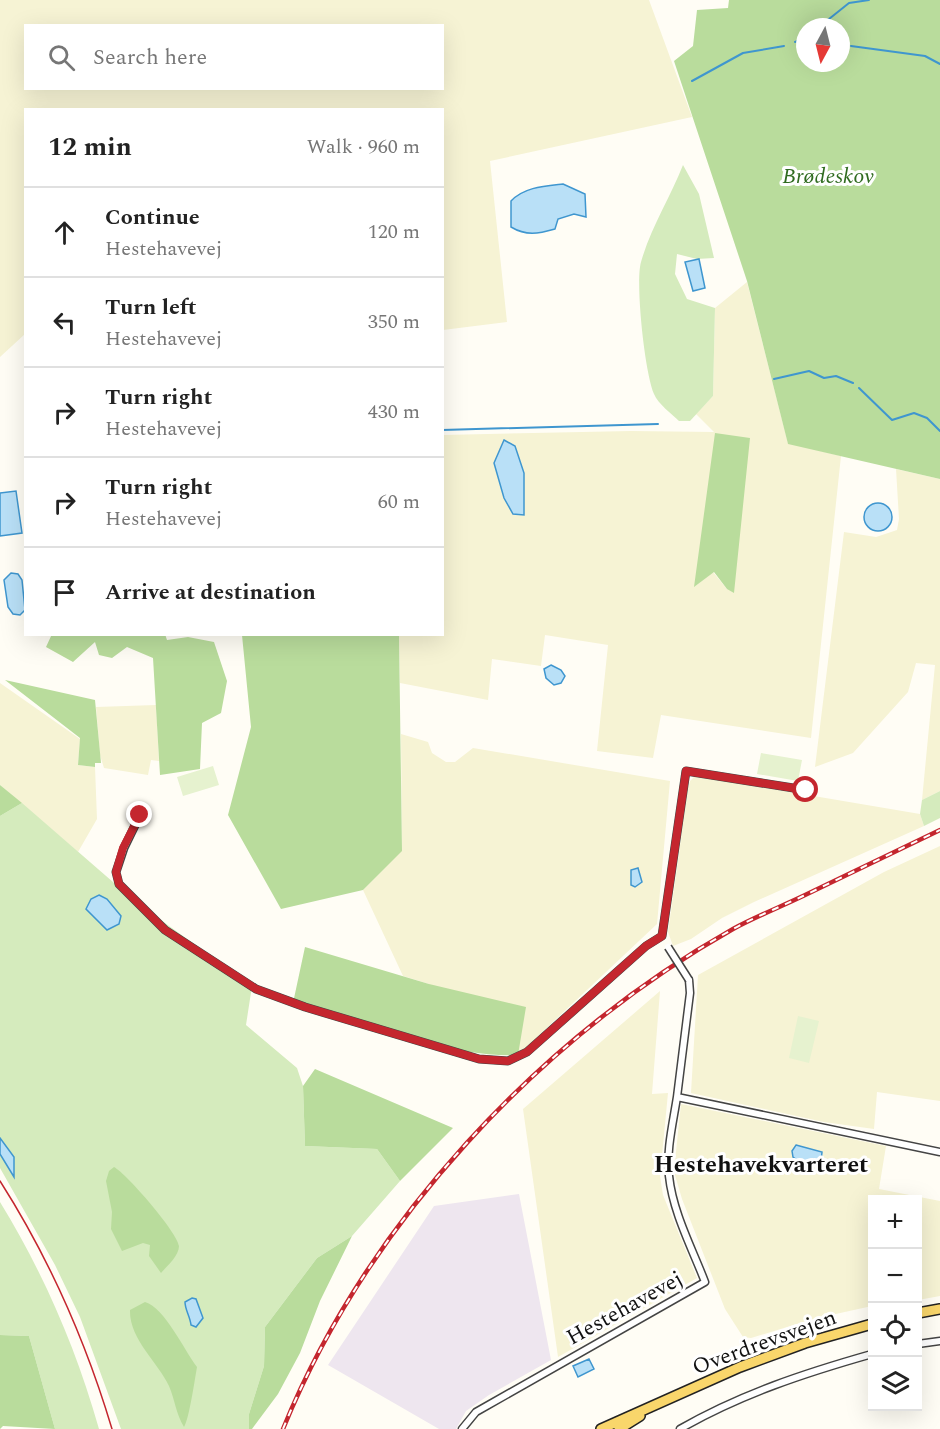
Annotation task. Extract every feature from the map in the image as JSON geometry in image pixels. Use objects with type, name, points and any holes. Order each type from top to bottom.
[{"type":"main road","points":[[922,1312],[940,1309]]},
{"type":"main road","name":"Overdrevsvejen","points":[[601,1429],[740,1367],[805,1343],[868,1325]]},
{"type":"main road","name":"Overdrevsvejen","points":[[619,1429],[670,1398]]},
{"type":"street","points":[[142,811],[123,848],[116,872],[119,884],[165,930],[256,989],[305,1007],[479,1059],[508,1061],[527,1052],[646,946],[662,936],[686,771],[806,790]]},
{"type":"street","name":"Hestehavevej","points":[[462,1429],[476,1412],[705,1282],[673,1197],[669,1174],[669,1152],[690,993],[689,980],[662,936]]},
{"type":"street","points":[[676,1097],[940,1152]]},
{"type":"street","points":[[922,1343],[940,1341]]},
{"type":"street","points":[[680,1429],[722,1406],[801,1374],[868,1355]]},
{"type":"shaded area","points":[[0,0],[649,0],[692,117],[490,161],[507,322],[444,330],[444,108],[24,108],[24,335],[0,357]]},
{"type":"shaded area","points":[[747,282],[788,443],[841,456],[811,738],[661,715],[653,758],[597,751],[608,645],[545,635],[541,666],[492,659],[488,700],[400,683],[399,636],[444,636],[444,435],[631,431],[714,432],[696,414],[713,396],[715,308]],"holes":[[[716,433],[727,589],[713,572],[695,586]]]},
{"type":"shaded area","points":[[896,469],[940,479],[940,791],[922,800],[935,665],[916,663],[908,692],[853,753],[815,767],[844,532],[876,537],[897,530],[899,519]]},
{"type":"shaded area","points":[[0,683],[80,739],[78,765],[95,767],[97,819],[78,852],[0,785]]},
{"type":"shaded area","points":[[156,705],[159,761],[151,760],[148,775],[104,768],[100,755],[96,707]]},
{"type":"shaded area","points":[[401,734],[428,742],[432,753],[446,762],[455,762],[473,748],[670,781],[657,924],[518,1055],[429,984],[403,976],[363,890],[402,850]]},
{"type":"shaded area","points":[[695,776],[920,814],[924,826],[754,902],[722,918],[691,939],[673,946],[668,932],[688,788]]},
{"type":"shaded area","points":[[940,846],[940,1101],[877,1092],[874,1129],[824,1122],[691,1093],[698,975],[884,872]]},
{"type":"shaded area","points":[[660,991],[652,1094],[668,1093],[660,1176],[663,1195],[697,1278],[558,1357],[523,1109]]},
{"type":"shaded area","points":[[681,1104],[886,1146],[879,1189],[910,1195],[868,1195],[868,1307],[813,1319],[751,1338],[743,1337],[725,1309],[682,1199],[675,1175]]},
{"type":"shaded area","points":[[519,1194],[551,1360],[489,1395],[466,1411],[456,1429],[439,1429],[328,1365],[434,1206]]},
{"type":"shaded area","points":[[922,1197],[940,1201],[940,1296],[922,1299]]},
{"type":"green space","name":"Brødeskov","points":[[729,0],[940,0],[940,479],[788,444],[747,281],[674,61],[693,46],[697,10],[728,8]]},
{"type":"green space","points":[[683,165],[699,194],[714,258],[697,259],[677,254],[675,274],[687,299],[715,308],[713,396],[690,421],[679,421],[654,394],[644,349],[639,289],[639,273],[645,249]]},
{"type":"green space","points":[[715,433],[750,438],[734,593],[727,589],[714,572],[694,587]]},
{"type":"green space","points":[[51,636],[166,636],[167,640],[188,637],[214,642],[227,681],[221,713],[202,723],[200,769],[160,775],[153,658],[127,647],[112,658],[99,655],[95,642],[73,662],[46,647]]},
{"type":"green space","points":[[242,636],[399,636],[402,851],[363,890],[281,909],[228,815],[251,727]]},
{"type":"green space","points":[[5,680],[95,700],[101,763],[95,763],[95,767],[78,765],[80,738]]},
{"type":"green space","points":[[761,753],[802,760],[798,781],[757,774]]},
{"type":"green space","points":[[213,766],[219,785],[183,796],[177,777]]},
{"type":"green space","points":[[0,785],[22,803],[0,816]]},
{"type":"green space","points":[[940,791],[940,818],[924,826],[920,814],[922,800]]},
{"type":"green space","points":[[22,803],[136,902],[252,986],[246,1025],[297,1068],[303,1086],[305,1146],[377,1149],[400,1181],[352,1236],[317,1258],[265,1327],[264,1366],[249,1414],[249,1429],[121,1429],[80,1317],[55,1265],[0,1168],[0,816]]},
{"type":"green space","points":[[305,947],[429,984],[526,1007],[518,1055],[463,1051],[434,1045],[293,1003]]},
{"type":"green space","points":[[798,1016],[819,1021],[809,1063],[789,1058]]},
{"type":"green space","points":[[315,1069],[453,1128],[400,1181],[377,1149],[305,1146],[303,1086]]},
{"type":"green space","points":[[114,1167],[130,1180],[151,1204],[176,1239],[179,1246],[177,1253],[161,1273],[149,1256],[150,1245],[143,1243],[122,1251],[111,1229],[112,1212],[106,1181],[109,1171]]},
{"type":"green space","points":[[0,1202],[45,1284],[80,1369],[99,1429],[55,1429],[29,1336],[0,1335]]},
{"type":"green space","points":[[352,1236],[320,1301],[300,1353],[278,1394],[252,1429],[249,1429],[249,1414],[264,1366],[265,1327],[317,1258]]},
{"type":"green space","points":[[145,1302],[160,1312],[197,1367],[190,1408],[184,1427],[169,1386],[134,1331],[130,1310]]},
{"type":"green space","points":[[0,1335],[29,1336],[55,1429],[3,1426],[0,1429]]},
{"type":"water","points":[[563,184],[585,194],[586,217],[574,214],[558,219],[555,229],[538,233],[522,232],[511,227],[511,201],[516,196],[535,188]]},
{"type":"water","points":[[699,259],[705,288],[693,291],[685,262]]},
{"type":"water","points":[[504,440],[515,446],[524,473],[524,515],[513,514],[504,498],[494,463]]},
{"type":"water","points":[[16,491],[22,533],[0,536],[0,493]]},
{"type":"water","points":[[878,503],[888,507],[892,517],[888,527],[878,531],[868,527],[864,517],[868,507]]},
{"type":"water","points":[[11,573],[18,574],[22,580],[24,611],[20,615],[13,614],[8,607],[4,580]]},
{"type":"water","points":[[551,665],[561,670],[565,676],[561,683],[554,685],[546,678],[544,669]]},
{"type":"water","points":[[638,868],[642,882],[635,887],[631,885],[631,870]]},
{"type":"water","points":[[99,895],[107,899],[121,916],[119,924],[107,930],[86,909],[91,899]]},
{"type":"water","points":[[0,1138],[14,1157],[14,1177],[0,1154]]},
{"type":"water","points":[[796,1145],[822,1152],[821,1161],[817,1164],[800,1162],[793,1157],[792,1151]]},
{"type":"water","points":[[192,1298],[196,1299],[203,1318],[196,1327],[191,1325],[185,1305],[185,1302]]},
{"type":"water","points":[[589,1359],[594,1369],[578,1377],[573,1366]]},
{"type":"waterway","points":[[830,18],[849,3],[869,0]]},
{"type":"waterway","points":[[692,81],[743,53],[784,46]]},
{"type":"waterway","points":[[851,46],[925,56],[940,64]]},
{"type":"waterway","points":[[774,379],[809,371],[824,378],[836,376],[853,383]]},
{"type":"waterway","points":[[859,388],[892,420],[914,413],[927,418],[940,431]]},
{"type":"waterway","points":[[444,430],[658,424]]},
{"type":"tram line","points":[[0,1181],[35,1240],[65,1301],[112,1429]]},
{"type":"railway","points":[[283,1429],[319,1353],[362,1279],[411,1209],[467,1143],[528,1081],[593,1024],[662,973],[733,929],[940,830]]},
{"type":"district","name":"Hestehavekvarteret","points":[[761,1164]]},
{"type":"route","points":[[140,815],[123,848],[116,872],[119,884],[165,930],[256,989],[305,1007],[430,1046],[479,1059],[508,1061],[527,1052],[646,946],[662,936],[665,928],[686,771],[806,790]]}]
